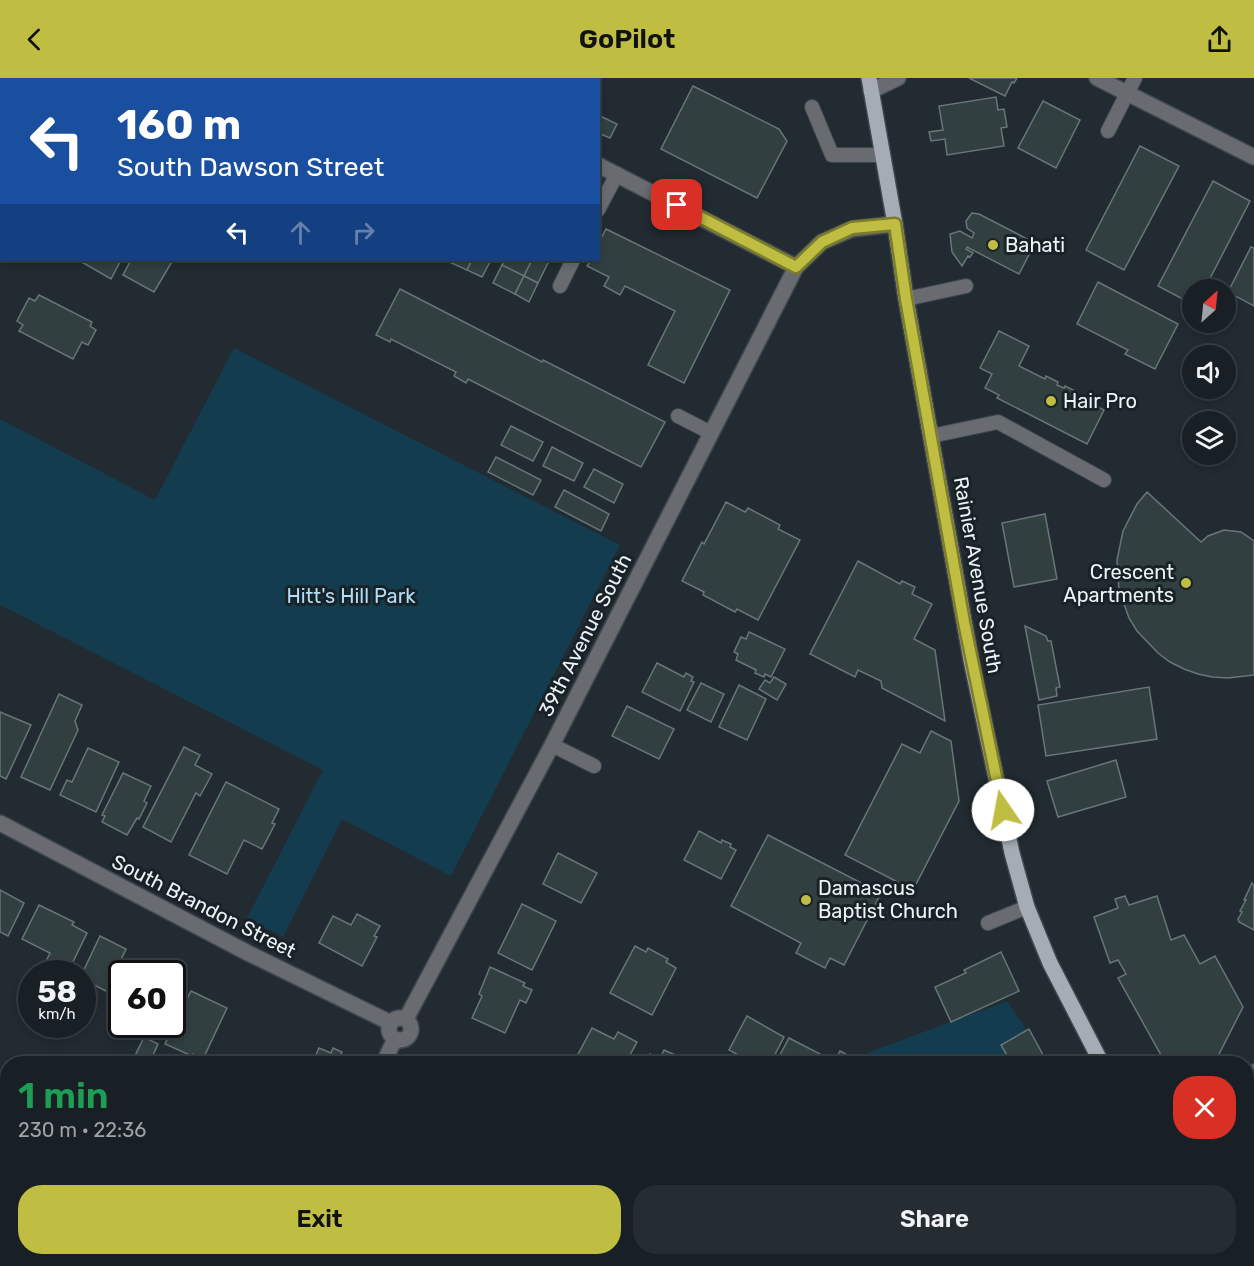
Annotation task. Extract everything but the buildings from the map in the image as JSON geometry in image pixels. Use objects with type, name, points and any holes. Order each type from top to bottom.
[{"type":"main road","name":"Rainier Avenue South","points":[[870,85],[971,660],[1012,853],[1027,907],[1050,963],[1098,1056]]},
{"type":"street","points":[[870,85],[898,78]]},
{"type":"street","points":[[1097,78],[1254,157]]},
{"type":"street","points":[[600,166],[796,267]]},
{"type":"street","name":"39th Avenue South","points":[[398,1021],[552,745],[796,267],[822,242],[852,228],[895,224]]},
{"type":"street","name":"South Brandon Street","points":[[0,823],[248,953],[398,1021]]},
{"type":"street","points":[[387,1056],[395,1039],[389,1032],[398,1021]]},
{"type":"lane","points":[[1108,131],[1135,78]]},
{"type":"lane","points":[[812,108],[832,155],[883,155]]},
{"type":"lane","points":[[600,206],[617,174]]},
{"type":"lane","points":[[560,286],[572,261]]},
{"type":"lane","points":[[906,299],[966,286]]},
{"type":"lane","points":[[678,416],[711,433]]},
{"type":"lane","points":[[931,436],[998,423],[1104,480]]},
{"type":"lane","points":[[552,745],[594,766]]},
{"type":"lane","points":[[988,923],[1027,907]]},
{"type":"green space","name":"Hitt's Hill Park","points":[[234,348],[620,545],[451,876],[342,819],[283,937],[247,918],[323,770],[0,605],[0,419],[155,500]]},
{"type":"green space","points":[[1007,1001],[1044,1056],[868,1056],[867,1053]]},
{"type":"place","name":"Bahati","points":[[993,245]]},
{"type":"place","name":"Hair Pro","points":[[1051,401]]},
{"type":"place","name":"Crescent Apartments","points":[[1186,583]]},
{"type":"place","name":"Damascus Baptist Church","points":[[806,900]]},
{"type":"route","points":[[677,205],[796,267],[822,242],[852,228],[895,224],[906,299],[971,660],[1003,810]]}]
